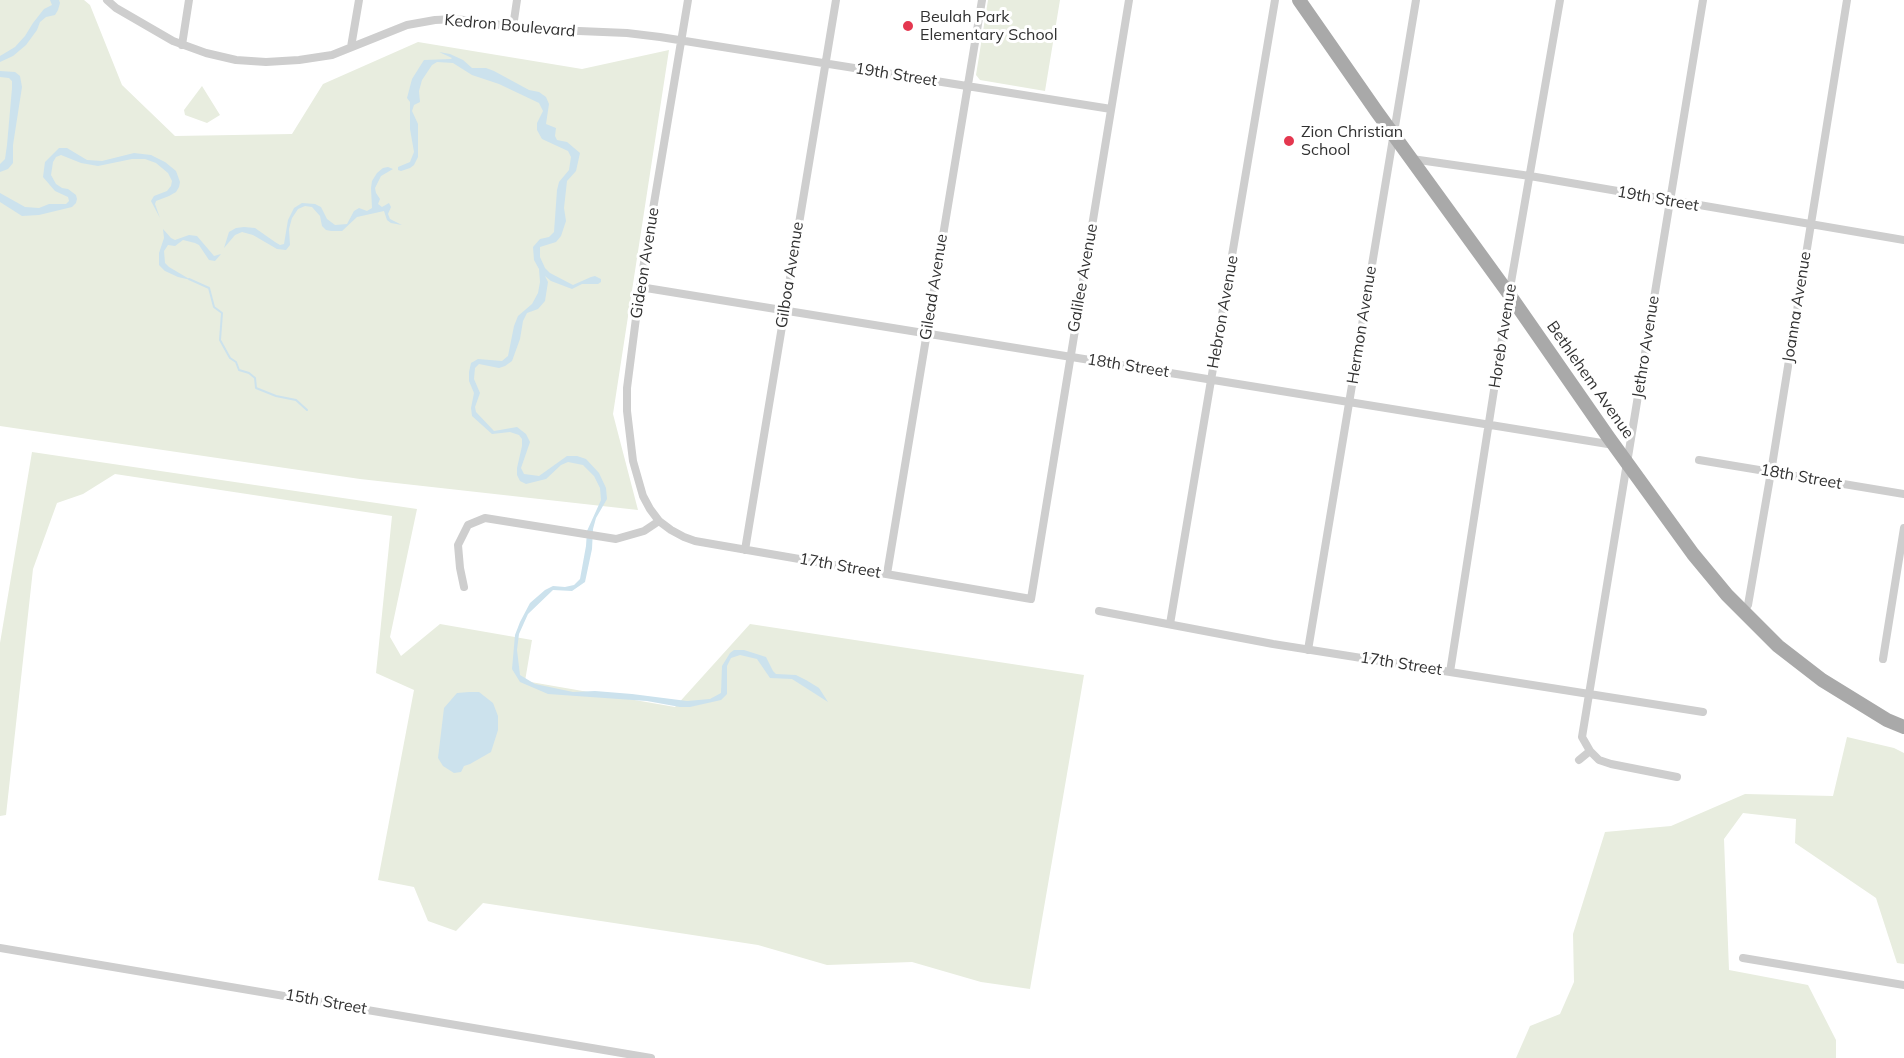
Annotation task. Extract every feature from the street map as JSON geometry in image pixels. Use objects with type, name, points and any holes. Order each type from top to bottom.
[{"type":"main road","name":"Bethlehem Avenue","points":[[1299,0],[1693,554],[1743,613],[1778,646],[1822,680],[1887,720],[1904,727]]},
{"type":"street","name":"Kedron Boulevard","points":[[107,0],[147,28],[182,45],[236,60],[266,62],[332,55],[407,25],[435,20],[474,20],[531,29],[627,33],[682,40]]},
{"type":"street","points":[[182,45],[189,0]]},
{"type":"street","points":[[351,46],[359,0]]},
{"type":"street","points":[[513,27],[518,0]]},
{"type":"street","name":"Gideon Avenue","points":[[659,520],[643,496],[633,461],[629,439],[627,388],[640,286],[688,0]]},
{"type":"street","name":"Gilboa Avenue","points":[[745,550],[836,0]]},
{"type":"street","name":"Gilead Avenue","points":[[887,574],[982,0]]},
{"type":"street","name":"Galilee Avenue","points":[[1037,555],[1129,0]]},
{"type":"street","name":"Hebron Avenue","points":[[1170,624],[1275,0]]},
{"type":"street","name":"Hermon Avenue","points":[[1308,650],[1416,0]]},
{"type":"street","name":"Horeb Avenue","points":[[1450,672],[1509,294],[1560,0]]},
{"type":"street","name":"Jethro Avenue","points":[[1590,751],[1582,737],[1702,0]]},
{"type":"street","name":"Joanna Avenue","points":[[1743,613],[1748,604],[1771,472],[1847,0]]},
{"type":"street","name":"19th Street","points":[[682,40],[1111,109]]},
{"type":"street","name":"19th Street","points":[[1412,159],[1904,240]]},
{"type":"street","name":"18th Street","points":[[640,286],[1615,445]]},
{"type":"street","name":"18th Street","points":[[1699,460],[1904,495]]},
{"type":"street","points":[[464,587],[458,545],[468,525],[484,518],[616,539],[644,531],[659,520]]},
{"type":"street","name":"17th Street","points":[[659,520],[684,537],[745,550],[1031,599],[1037,555]]},
{"type":"street","points":[[1882,659],[1904,528]]},
{"type":"street","name":"17th Street","points":[[1099,611],[1308,650],[1703,712]]},
{"type":"street","points":[[1580,760],[1590,751],[1599,760],[1611,764],[1677,777]]},
{"type":"street","name":"15th Street","points":[[0,948],[651,1058]]},
{"type":"street","points":[[1743,958],[1904,985]]},
{"type":"shaded area","points":[[0,0],[84,0],[90,5],[122,85],[175,136],[292,134],[323,84],[418,42],[582,69],[669,50],[613,414],[638,510],[360,479],[0,426]]},
{"type":"shaded area","points":[[988,0],[1060,0],[1045,91],[980,80],[976,75]]},
{"type":"shaded area","points":[[202,86],[220,115],[207,123],[185,115],[184,110]]},
{"type":"shaded area","points":[[32,452],[417,509],[390,637],[401,656],[440,624],[532,640],[525,681],[675,707],[750,624],[1084,675],[1030,989],[981,982],[912,962],[827,965],[758,945],[483,903],[456,931],[428,921],[414,887],[378,880],[414,690],[376,673],[392,516],[115,474],[83,494],[57,503],[33,569],[6,815],[0,816],[0,643]]},
{"type":"shaded area","points":[[1847,737],[1894,748],[1904,753],[1904,964],[1897,963],[1876,898],[1795,843],[1796,819],[1743,813],[1724,839],[1729,970],[1808,985],[1836,1040],[1836,1058],[1516,1058],[1530,1026],[1560,1014],[1574,982],[1573,934],[1605,832],[1671,826],[1745,794],[1833,796]]},
{"type":"water","points":[[50,0],[59,0],[60,3],[55,15],[46,17],[40,22],[26,45],[13,56],[0,62],[0,56],[15,47],[44,9],[52,5]]},
{"type":"water","points":[[439,52],[463,60],[472,68],[486,68],[494,71],[546,97],[549,104],[546,124],[556,128],[557,140],[567,142],[580,153],[576,171],[567,181],[564,208],[566,221],[561,236],[556,242],[540,247],[540,257],[550,273],[573,285],[595,276],[601,279],[598,284],[582,284],[572,289],[551,281],[545,276],[548,282],[545,301],[538,309],[527,313],[512,361],[499,368],[479,364],[475,368],[474,379],[480,393],[475,407],[476,412],[494,431],[517,427],[526,434],[530,442],[521,468],[524,474],[539,476],[567,456],[577,456],[586,459],[599,473],[606,488],[607,499],[596,518],[593,529],[592,549],[585,582],[572,591],[553,590],[528,614],[519,634],[517,650],[520,675],[535,684],[573,692],[595,691],[687,701],[710,699],[721,693],[722,666],[730,653],[734,650],[744,650],[766,657],[776,674],[796,675],[819,688],[828,702],[792,679],[770,678],[757,659],[740,655],[731,658],[727,666],[727,694],[721,700],[690,707],[647,701],[548,694],[520,682],[512,669],[515,635],[530,603],[553,586],[574,585],[580,579],[587,531],[601,500],[600,488],[594,476],[583,465],[568,462],[561,465],[546,479],[526,484],[520,481],[517,468],[522,439],[519,435],[510,432],[492,434],[472,416],[474,393],[469,381],[469,372],[471,363],[478,359],[502,361],[508,356],[518,316],[532,304],[538,293],[539,269],[534,260],[533,247],[540,239],[549,237],[554,232],[557,190],[559,182],[569,170],[571,157],[568,151],[542,139],[537,130],[537,123],[543,111],[539,103],[499,84],[472,75],[453,63],[437,62],[432,65],[422,80],[419,91],[420,102],[414,105],[412,111],[418,124],[418,157],[410,168],[398,170],[398,167],[410,162],[414,152],[410,129],[410,102],[407,98],[412,79],[424,60],[452,58]]},
{"type":"water","points":[[0,71],[15,72],[20,76],[22,87],[13,145],[13,163],[8,169],[0,172],[0,164],[5,159],[7,145],[12,81],[9,78],[0,77]]},
{"type":"water","points":[[59,148],[67,148],[87,160],[102,161],[134,153],[151,155],[176,171],[180,182],[179,187],[176,192],[156,201],[160,218],[151,201],[154,196],[167,191],[172,181],[168,173],[156,163],[145,159],[132,159],[98,166],[81,163],[61,155],[53,162],[51,175],[56,184],[76,195],[76,203],[72,207],[39,215],[22,216],[0,202],[0,193],[25,207],[39,208],[49,204],[66,204],[69,201],[68,197],[55,191],[43,177],[45,162]]},
{"type":"water","points":[[388,167],[393,169],[381,176],[375,188],[380,199],[378,204],[382,207],[389,203],[390,219],[402,225],[387,220],[384,211],[357,217],[342,231],[331,231],[322,226],[320,216],[312,207],[305,206],[298,209],[292,218],[289,229],[290,245],[286,250],[277,249],[253,235],[242,232],[235,235],[224,248],[229,232],[244,227],[255,228],[280,245],[284,244],[288,220],[294,208],[302,203],[321,207],[327,219],[335,225],[347,224],[354,211],[359,208],[367,211],[372,208],[372,181],[377,173]]},
{"type":"water","points":[[163,229],[175,240],[189,235],[197,236],[214,256],[221,254],[215,261],[209,260],[199,245],[195,243],[183,240],[175,246],[168,245],[164,251],[165,263],[191,280],[178,277],[165,271],[159,265],[159,253],[164,238]]},
{"type":"water","points":[[479,692],[493,703],[498,716],[498,730],[491,752],[464,766],[461,772],[454,773],[443,766],[438,758],[444,708],[457,693]]},
{"type":"waterway","points":[[189,279],[209,288],[214,307],[222,313],[220,340],[239,370],[255,378],[256,388],[276,396],[296,400],[307,410]]},
{"type":"place","name":"Beulah Park Elementary School","points":[[908,26]]},
{"type":"place","name":"Zion Christian School","points":[[1289,141]]}]
